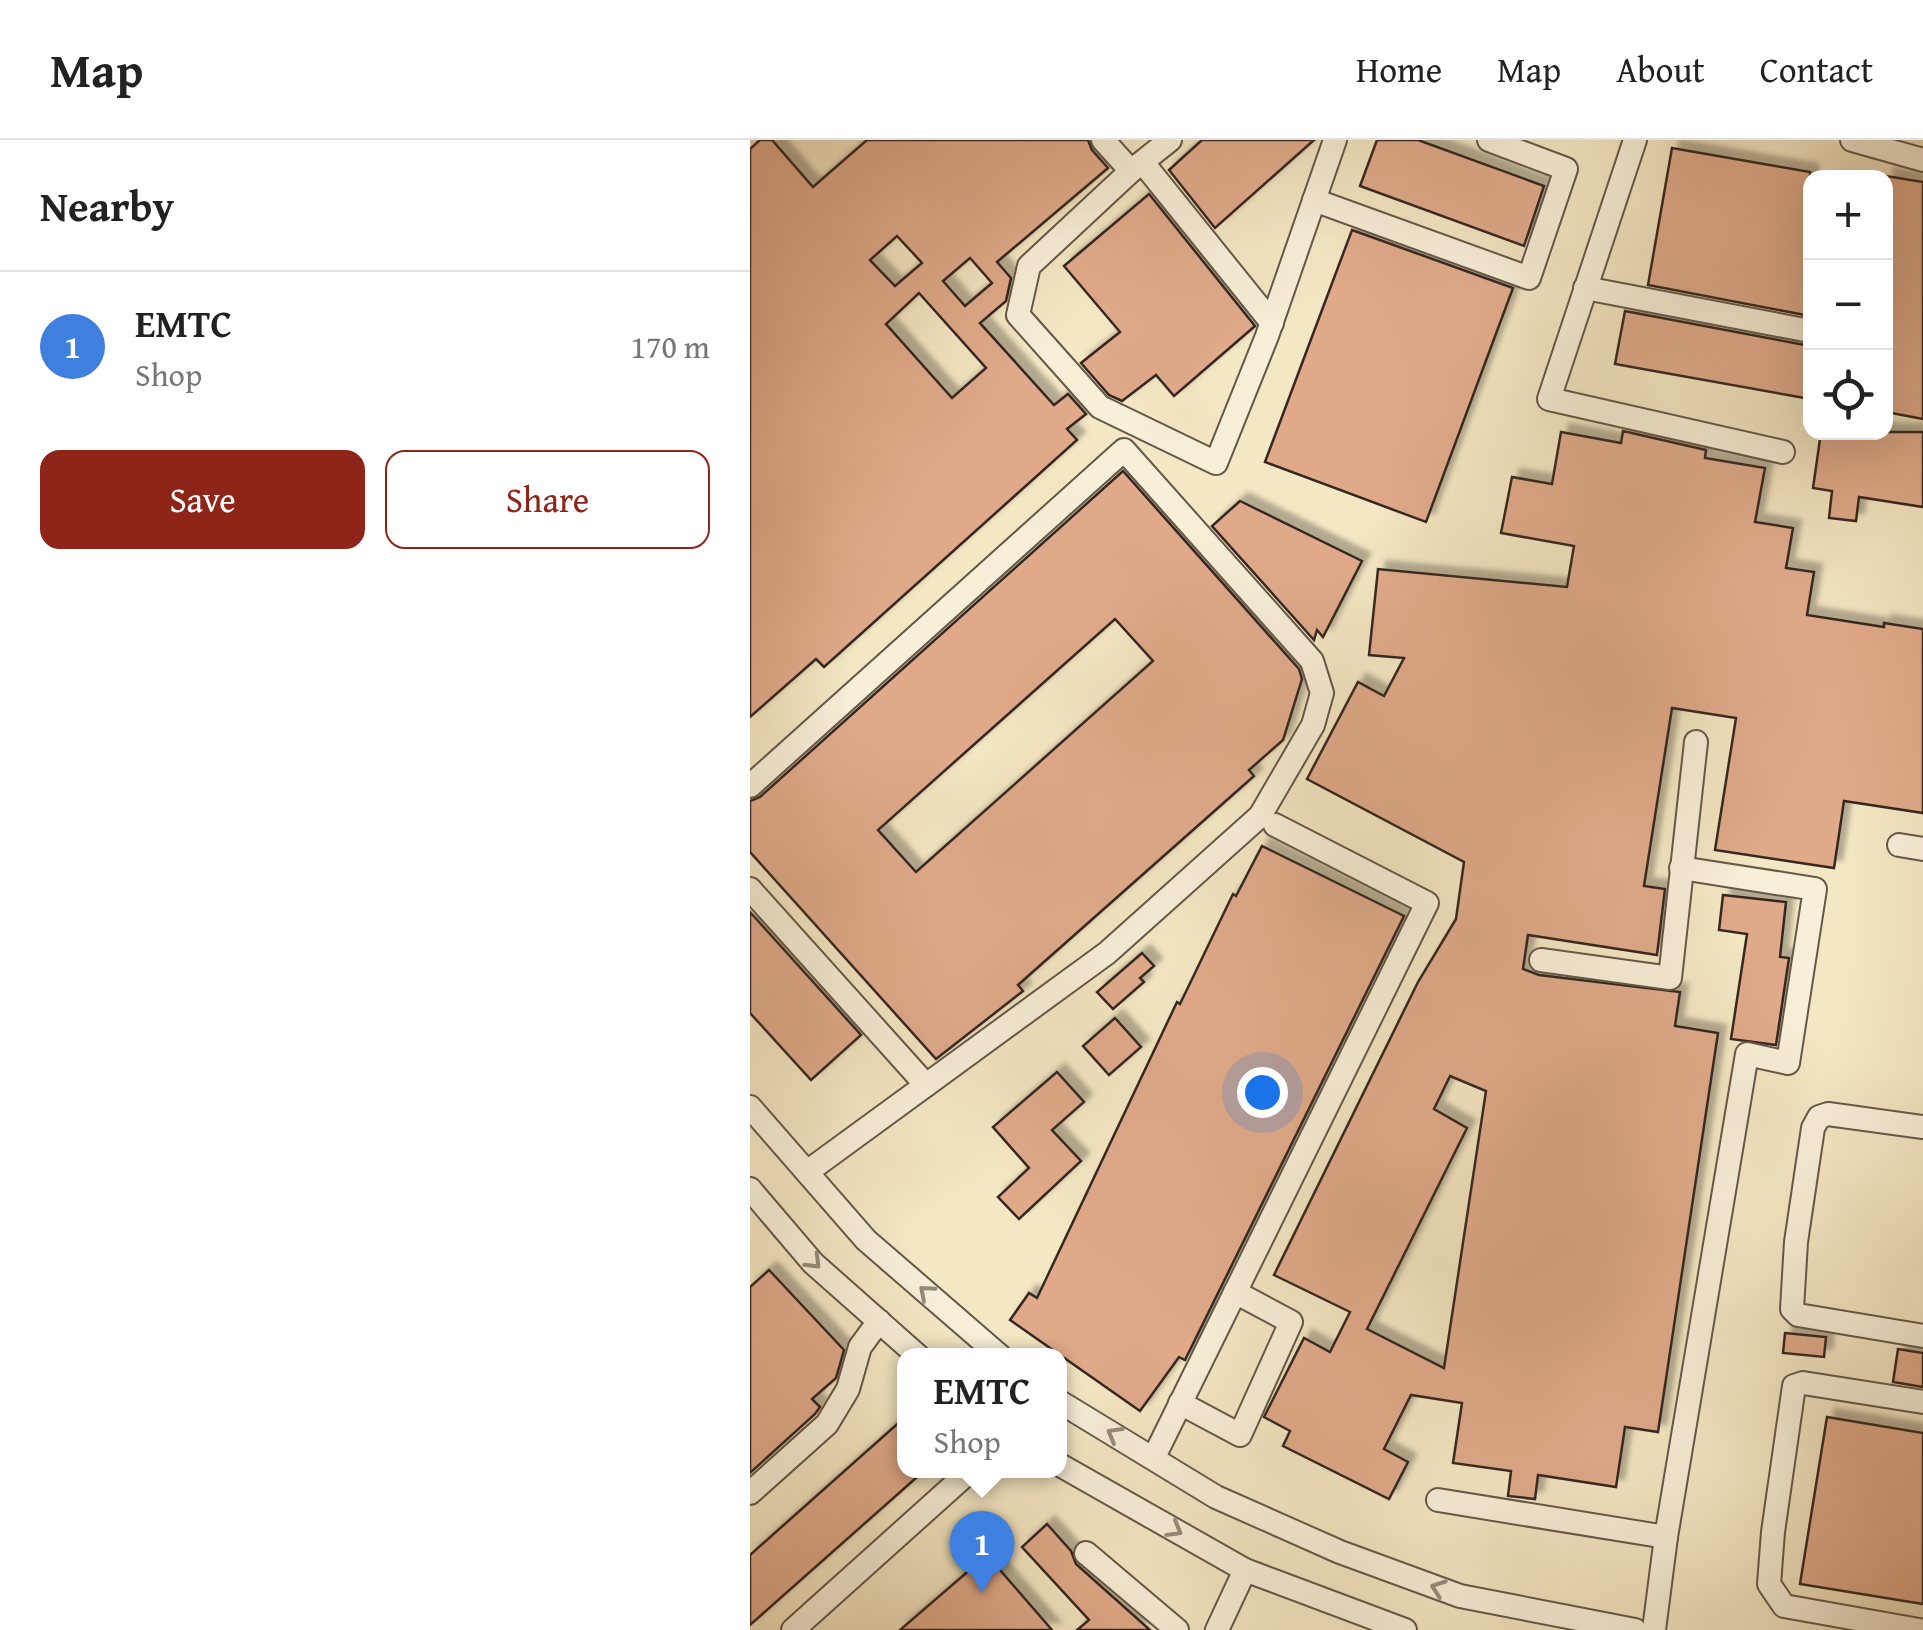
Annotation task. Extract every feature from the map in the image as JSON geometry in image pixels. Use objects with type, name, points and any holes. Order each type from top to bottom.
[{"type":"street","points":[[1102,140],[1137,168],[1272,323]]},
{"type":"street","points":[[1170,140],[1029,266],[1018,315],[1100,407],[1216,462],[1272,323],[1335,140]]},
{"type":"street","points":[[1314,200],[1529,278],[1566,169],[1489,140]]},
{"type":"street","points":[[1634,140],[1549,400],[1784,452]]},
{"type":"street","points":[[1852,140],[1923,160]]},
{"type":"street","points":[[1585,288],[1803,330]]},
{"type":"street","points":[[750,786],[1124,450],[1312,661],[1322,693],[1313,725],[1260,816],[1107,953],[807,1172]]},
{"type":"street","points":[[1542,960],[1670,978],[1696,742]]},
{"type":"street","points":[[1154,1457],[1427,903],[1275,825]]},
{"type":"street","points":[[1899,845],[1923,849]]},
{"type":"street","points":[[1654,1630],[1746,1054],[1788,1063],[1815,890],[1681,868]]},
{"type":"street","points":[[750,888],[926,1085]]},
{"type":"street","points":[[750,1108],[866,1240],[991,1348]]},
{"type":"street","points":[[1923,1127],[1819,1116],[1813,1128],[1802,1204],[1792,1309],[1798,1316],[1923,1336]]},
{"type":"street","points":[[750,1189],[813,1263],[909,1348]]},
{"type":"street","points":[[1180,1403],[1240,1435],[1290,1322],[1235,1292]]},
{"type":"street","points":[[750,1493],[827,1424],[848,1389],[860,1347],[879,1321]]},
{"type":"street","points":[[1919,1630],[1784,1606],[1769,1584],[1794,1386],[1803,1383],[1923,1402]]},
{"type":"street","points":[[1067,1406],[1234,1505],[1340,1552],[1460,1596],[1636,1630]]},
{"type":"street","points":[[1067,1469],[1246,1570],[1405,1630]]},
{"type":"street","points":[[793,1630],[962,1478]]},
{"type":"street","points":[[1438,1500],[1666,1537]]},
{"type":"street","points":[[1086,1553],[1176,1630]]},
{"type":"street","points":[[1217,1630],[1246,1570]]},
{"type":"building","points":[[760,140],[772,140],[813,187],[867,140],[1088,140],[1108,168],[997,262],[1011,278],[1006,301],[980,323],[1054,405],[1068,394],[1086,414],[1067,429],[1077,440],[824,667],[816,659],[750,717],[750,149]],"holes":[[[897,236],[922,263],[895,286],[870,260]],[[970,258],[992,283],[965,306],[943,281]],[[919,293],[986,368],[952,398],[886,324]]]},
{"type":"building","points":[[1202,140],[1314,140],[1215,228],[1169,170]]},
{"type":"building","points":[[1377,140],[1418,140],[1544,186],[1524,246],[1360,186]]},
{"type":"building","points":[[1672,148],[1803,171],[1803,315],[1648,285]]},
{"type":"building","points":[[1893,177],[1923,182],[1923,419],[1893,413]]},
{"type":"building","points":[[1149,194],[1255,326],[1174,396],[1156,375],[1122,401],[1109,395],[1081,363],[1120,332],[1064,266]]},
{"type":"building","points":[[1352,230],[1513,288],[1426,522],[1265,462]]},
{"type":"building","points":[[1625,311],[1803,345],[1803,398],[1615,364]]},
{"type":"building","points":[[1623,431],[1706,450],[1705,458],[1765,468],[1755,522],[1793,528],[1786,568],[1814,572],[1807,615],[1923,629],[1923,813],[1844,801],[1834,868],[1715,850],[1736,718],[1672,708],[1644,886],[1665,889],[1657,955],[1528,935],[1523,969],[1539,975],[1680,992],[1675,1026],[1718,1033],[1658,1432],[1625,1427],[1616,1487],[1538,1475],[1535,1499],[1508,1496],[1511,1471],[1453,1463],[1462,1403],[1411,1395],[1384,1449],[1408,1462],[1389,1499],[1283,1446],[1290,1431],[1264,1417],[1304,1338],[1330,1352],[1350,1312],[1274,1275],[1418,982],[1456,919],[1464,862],[1307,779],[1358,682],[1384,696],[1404,658],[1369,655],[1378,569],[1567,587],[1574,546],[1501,533],[1512,477],[1552,484],[1561,432],[1621,443]],"holes":[[[1450,1076],[1486,1091],[1444,1368],[1367,1329],[1467,1128],[1434,1109]]]},
{"type":"building","points":[[1893,432],[1923,432],[1923,507],[1859,497],[1856,521],[1829,518],[1832,491],[1813,488],[1820,440],[1893,440]]},
{"type":"building","points":[[1123,471],[1299,669],[1302,679],[1283,740],[1249,770],[1254,776],[1018,985],[1023,991],[936,1059],[750,852],[750,801],[760,797]],"holes":[[[1115,619],[1153,661],[916,872],[878,830]]]},
{"type":"building","points":[[1240,501],[1362,561],[1323,637],[1317,630],[1314,640],[1212,526]]},
{"type":"building","points":[[1262,846],[1404,916],[1185,1360],[1179,1357],[1140,1411],[1067,1360],[1067,1348],[1050,1348],[1010,1320],[1029,1293],[1037,1298],[1177,1002],[1180,1004],[1233,894],[1236,896]]},
{"type":"building","points":[[1723,895],[1786,902],[1780,957],[1789,958],[1776,1045],[1731,1039],[1747,934],[1719,930]]},
{"type":"building","points":[[750,912],[861,1035],[811,1080],[750,1013]]},
{"type":"building","points":[[1142,953],[1154,966],[1140,978],[1144,982],[1113,1009],[1097,992]]},
{"type":"building","points":[[1115,1018],[1141,1047],[1109,1075],[1083,1046]]},
{"type":"building","points":[[1057,1072],[1084,1102],[1052,1130],[1081,1161],[1019,1219],[998,1197],[1029,1168],[993,1127]]},
{"type":"building","points":[[769,1270],[844,1350],[836,1378],[812,1399],[820,1407],[815,1414],[750,1473],[750,1287]]},
{"type":"building","points":[[1785,1333],[1826,1337],[1824,1357],[1783,1353]]},
{"type":"building","points":[[1898,1349],[1923,1353],[1923,1387],[1893,1382]]},
{"type":"building","points":[[1827,1417],[1923,1433],[1923,1604],[1800,1584]]},
{"type":"building","points":[[897,1424],[897,1478],[916,1478],[750,1625],[750,1555]]},
{"type":"building","points":[[1047,1524],[1071,1551],[1076,1564],[1150,1630],[1077,1630],[1089,1620],[1022,1547]]},
{"type":"building","points":[[987,1555],[1052,1630],[900,1630]]},
{"type":"place","name":"EMTC","points":[[982,1593]]}]
